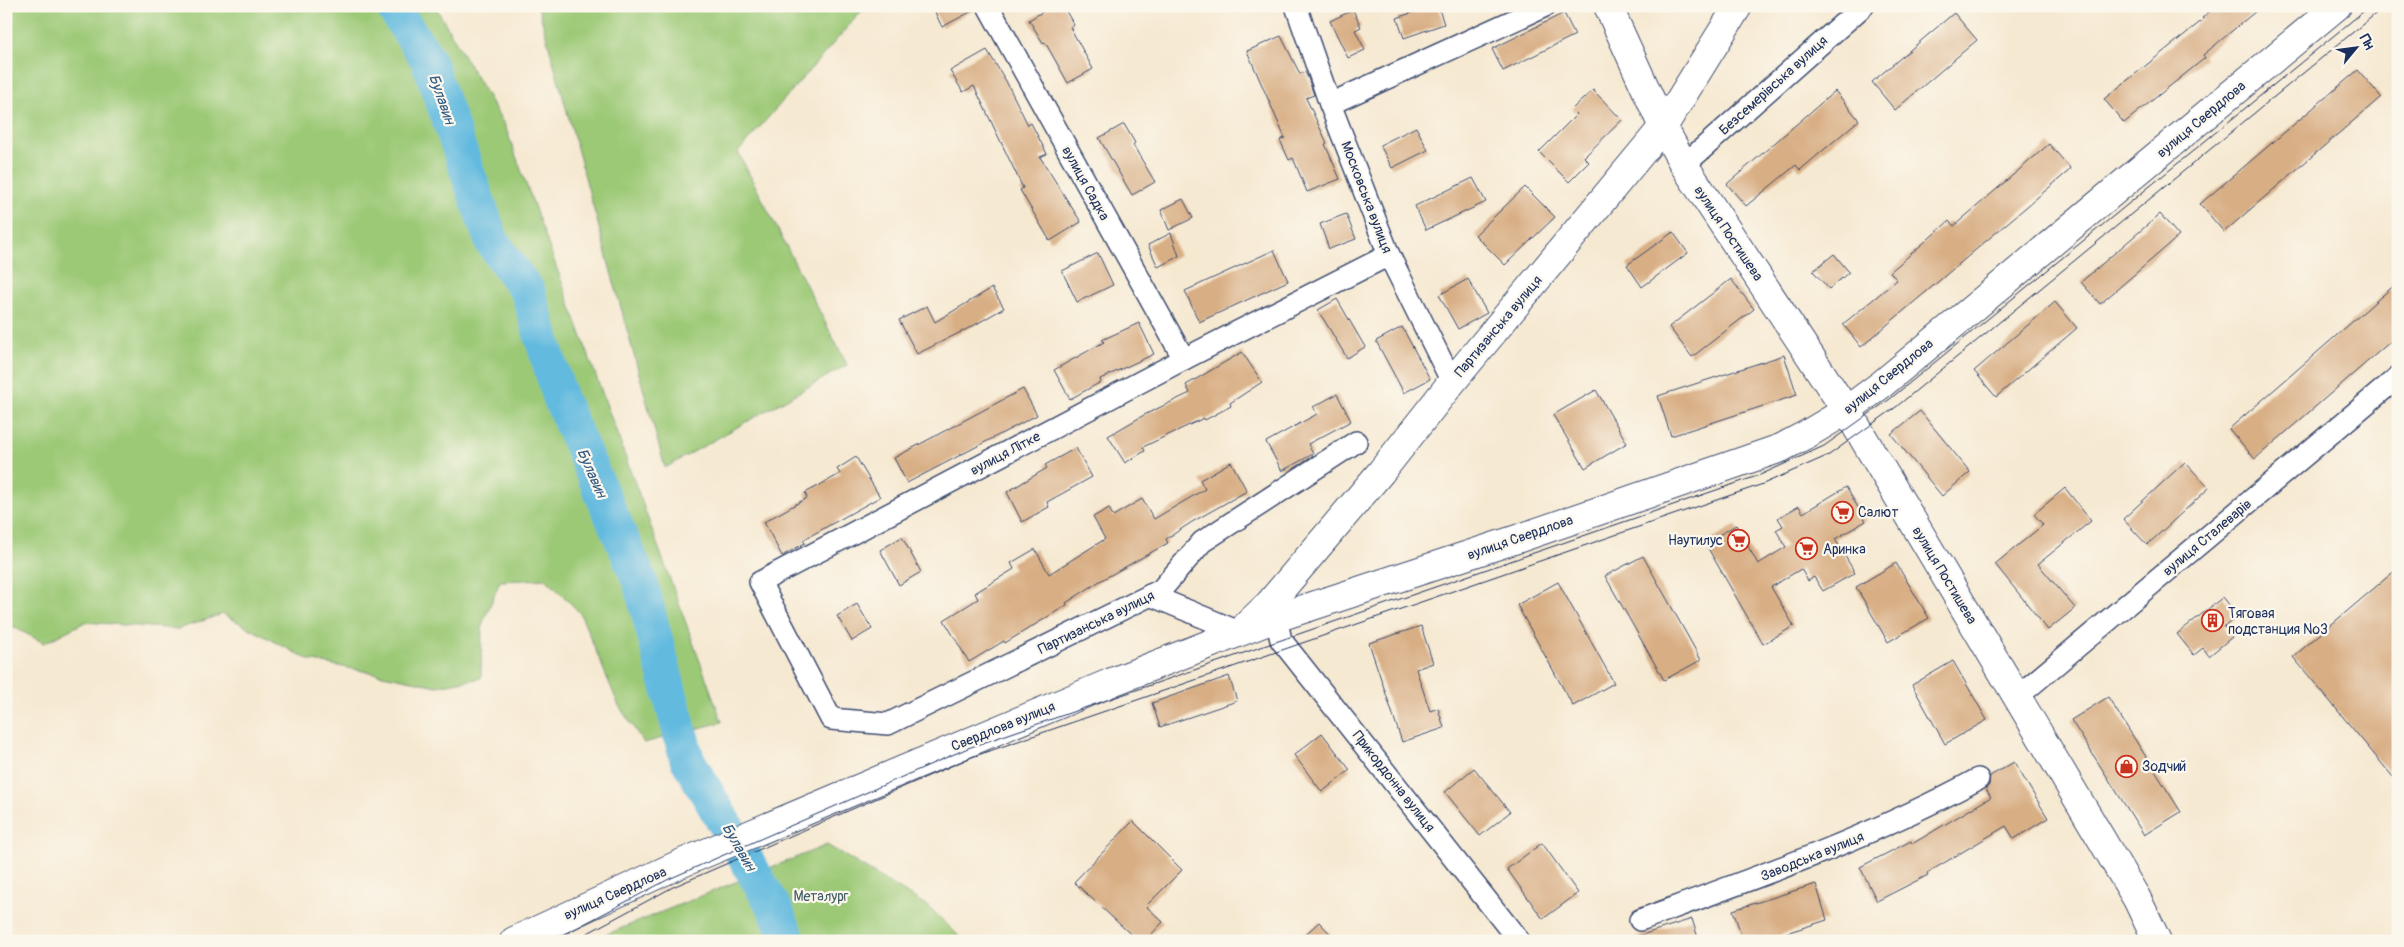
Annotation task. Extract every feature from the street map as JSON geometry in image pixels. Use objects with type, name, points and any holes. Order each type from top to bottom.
[{"type":"street","name":"вулиця Садка","points":[[988,6],[1184,359]]},
{"type":"street","name":"Московська вулиця","points":[[1296,6],[1330,104],[1389,255],[1452,382]]},
{"type":"street","points":[[1330,104],[1545,6]]},
{"type":"street","name":"вулиця Постишева","points":[[1608,6],[1663,127],[1684,166],[1847,411],[2137,899],[2157,941]]},
{"type":"street","name":"Партизанська вулиця","points":[[1239,632],[1270,604],[1293,577],[1663,127],[1738,6]]},
{"type":"street","name":"Безсемерівська вулиця","points":[[1684,166],[1863,6]]},
{"type":"street","name":"вулиця Свердлова","points":[[1239,632],[1781,448],[1815,431],[1847,411],[1882,384],[2337,6]]},
{"type":"street","name":"вулиця Літке","points":[[831,719],[760,582],[1184,359],[1389,255]]},
{"type":"street","name":"вулиця Сталеварів","points":[[2017,697],[2398,377]]},
{"type":"street","name":"Партизанська вулиця","points":[[831,719],[888,724],[1161,590],[1202,542],[1356,442]]},
{"type":"street","points":[[1150,595],[1239,632]]},
{"type":"street","name":"Прикордонна вулиця","points":[[1276,618],[1281,640],[1519,941]]},
{"type":"street","name":"Свердлова вулиця","points":[[717,848],[1103,685],[1239,632]]},
{"type":"street","name":"Заводська вулиця","points":[[1640,920],[1787,867],[1869,833],[1978,779]]},
{"type":"street","name":"вулиця Свердлова","points":[[514,941],[717,848]]},
{"type":"green space","points":[[6,6],[435,6],[505,126],[722,722],[644,743],[619,706],[580,613],[546,579],[500,581],[482,625],[481,678],[437,686],[309,660],[223,614],[178,629],[85,622],[44,643],[6,623]]},
{"type":"green space","points":[[538,6],[866,6],[738,152],[847,365],[665,468]]},
{"type":"green space","name":"Металург","points":[[827,845],[929,907],[964,941],[590,941]]},
{"type":"building","points":[[932,6],[976,6],[976,9],[942,27]]},
{"type":"building","points":[[1052,6],[1063,6],[1074,25],[1070,27],[1093,69],[1068,83],[1045,42],[1043,43],[1029,20]]},
{"type":"building","points":[[1431,6],[1438,6],[1444,24],[1404,38],[1397,18]]},
{"type":"building","points":[[2216,6],[2262,6],[2203,55],[2205,58],[2124,123],[2104,99],[2204,19],[2202,18]]},
{"type":"building","points":[[1353,10],[1361,27],[1355,30],[1365,50],[1348,58],[1330,21]]},
{"type":"building","points":[[1564,13],[1575,35],[1503,71],[1492,49]]},
{"type":"building","points":[[1954,13],[1977,40],[1895,110],[1872,82]]},
{"type":"building","points":[[1281,36],[1300,74],[1305,72],[1308,78],[1314,95],[1306,98],[1327,143],[1325,144],[1340,179],[1307,192],[1293,158],[1289,160],[1280,140],[1285,138],[1247,51]]},
{"type":"building","points":[[987,50],[1006,81],[1028,125],[1031,123],[1047,154],[1040,157],[1081,222],[1050,241],[1020,190],[1023,188],[974,86],[963,92],[950,71]]},
{"type":"building","points":[[2358,70],[2381,97],[2224,232],[2200,204]]},
{"type":"building","points":[[1593,90],[1622,120],[1584,157],[1589,162],[1569,182],[1539,152],[1577,114],[1572,109]]},
{"type":"building","points":[[1835,91],[1859,120],[1800,170],[1796,165],[1746,206],[1727,184]]},
{"type":"building","points":[[1124,124],[1135,143],[1133,145],[1155,182],[1132,195],[1099,138]]},
{"type":"building","points":[[1416,127],[1428,150],[1392,168],[1380,145]]},
{"type":"building","points":[[2049,144],[2071,169],[1861,347],[1843,324],[1897,280],[1890,272],[1949,221],[1954,226]]},
{"type":"building","points":[[1473,178],[1486,202],[1426,230],[1415,206]]},
{"type":"building","points":[[1525,187],[1555,217],[1505,265],[1475,235]]},
{"type":"building","points":[[1183,199],[1193,218],[1169,230],[1161,210]]},
{"type":"building","points":[[1346,214],[1356,239],[1329,249],[1320,224]]},
{"type":"building","points":[[2160,214],[2179,236],[2100,304],[2081,282]]},
{"type":"building","points":[[1673,232],[1688,253],[1642,287],[1627,265]]},
{"type":"building","points":[[1171,233],[1179,256],[1158,267],[1148,245]]},
{"type":"building","points":[[1274,250],[1288,281],[1199,322],[1185,291]]},
{"type":"building","points":[[1098,253],[1113,285],[1077,302],[1062,271]]},
{"type":"building","points":[[1834,254],[1849,272],[1829,289],[1813,271]]},
{"type":"building","points":[[1468,279],[1487,313],[1458,329],[1439,295]]},
{"type":"building","points":[[1731,279],[1754,309],[1692,357],[1669,327]]},
{"type":"building","points":[[2398,282],[2398,335],[2255,459],[2229,429]]},
{"type":"building","points":[[992,288],[1004,308],[917,354],[899,320],[927,306],[935,322]]},
{"type":"building","points":[[1337,299],[1365,347],[1347,358],[1318,310]]},
{"type":"building","points":[[2055,302],[2077,328],[1996,397],[1974,371]]},
{"type":"building","points":[[1139,323],[1154,354],[1100,379],[1101,382],[1070,399],[1054,370],[1104,342],[1102,340]]},
{"type":"building","points":[[1402,327],[1430,379],[1404,393],[1376,341]]},
{"type":"building","points":[[1242,352],[1262,382],[1230,403],[1231,406],[1205,420],[1204,418],[1143,447],[1145,451],[1125,463],[1108,436],[1144,415],[1190,393],[1186,385]]},
{"type":"building","points":[[1784,355],[1797,395],[1671,436],[1658,396]]},
{"type":"building","points":[[1023,389],[1037,415],[907,483],[894,458]]},
{"type":"building","points":[[1596,390],[1627,443],[1585,468],[1553,415]]},
{"type":"building","points":[[1337,394],[1351,421],[1308,444],[1313,454],[1282,471],[1266,442],[1317,414],[1313,407]]},
{"type":"building","points":[[1920,411],[1970,472],[1942,496],[1891,434]]},
{"type":"building","points":[[1076,448],[1092,477],[1047,502],[1049,507],[1022,522],[1007,492],[1047,468],[1045,465]]},
{"type":"building","points":[[856,457],[880,497],[803,540],[805,543],[782,556],[764,522],[807,498],[805,493],[840,474],[837,469]]},
{"type":"building","points":[[1231,462],[1247,491],[1166,539],[1168,543],[1100,581],[1066,603],[1067,605],[1005,643],[1004,641],[969,662],[944,620],[978,599],[975,593],[1014,569],[1011,563],[1035,549],[1049,574],[1105,539],[1093,517],[1109,508],[1113,516],[1142,499],[1154,519],[1205,489],[1200,480]]},
{"type":"building","points":[[2185,462],[2209,488],[2147,545],[2123,519]]},
{"type":"building","points":[[1846,487],[1866,521],[1835,539],[1855,573],[1823,591],[1814,577],[1808,581],[1801,569],[1771,587],[1794,626],[1763,644],[1705,543],[1736,525],[1758,564],[1786,547],[1776,530],[1783,526],[1778,518],[1799,506],[1803,513]]},
{"type":"building","points":[[2065,488],[2091,521],[2038,564],[2075,608],[2048,630],[1995,564],[2043,525],[2034,514]]},
{"type":"building","points":[[902,537],[921,572],[899,585],[880,550]]},
{"type":"building","points":[[1643,556],[1701,660],[1664,680],[1605,576]]},
{"type":"building","points":[[1896,563],[1929,618],[1888,642],[1856,587]]},
{"type":"building","points":[[2398,568],[2398,783],[2293,657]]},
{"type":"building","points":[[1558,582],[1614,683],[1573,706],[1517,605]]},
{"type":"building","name":"Тяговая подстанция №3","points":[[2223,597],[2238,616],[2224,627],[2232,637],[2209,656],[2203,648],[2194,655],[2177,634]]},
{"type":"building","points":[[857,604],[872,629],[852,641],[837,616]]},
{"type":"building","points":[[1421,626],[1433,663],[1416,669],[1430,711],[1438,708],[1444,728],[1402,742],[1369,643]]},
{"type":"building","points":[[1953,661],[1987,720],[1945,744],[1912,685]]},
{"type":"building","points":[[1229,676],[1237,701],[1160,727],[1152,703]]},
{"type":"building","name":"Зодчий","points":[[2108,697],[2181,812],[2144,835],[2071,720]]},
{"type":"building","points":[[1322,733],[1350,770],[1322,792],[1294,755]]},
{"type":"building","points":[[2014,762],[2048,818],[2014,839],[2006,826],[1927,873],[1928,875],[1877,901],[1860,867],[1911,841],[1912,844],[1991,797],[1986,789],[1989,785],[1990,776]]},
{"type":"building","points":[[1474,768],[1510,812],[1480,836],[1445,792]]},
{"type":"building","points":[[1133,821],[1182,870],[1146,906],[1163,922],[1145,941],[1138,941],[1074,882]]},
{"type":"building","points":[[1542,843],[1578,893],[1543,919],[1507,869]]},
{"type":"building","points":[[1816,884],[1827,920],[1761,941],[1743,941],[1733,910]]},
{"type":"building","points":[[1692,919],[1699,941],[1636,941],[1635,937]]},
{"type":"building","points":[[1319,922],[1337,941],[1298,941]]},
{"type":"waterway","name":"Булавин","points":[[392,6],[428,60],[492,242],[528,292],[560,398],[640,581],[687,759],[775,909],[789,941]]},
{"type":"tram line","points":[[552,941],[669,879],[968,748],[1760,475],[1824,446],[1890,399],[2370,6]]},
{"type":"tram line","points":[[573,941],[673,887],[972,757],[1763,484],[1829,455],[1896,407],[2385,6]]},
{"type":"place","name":"Салют","points":[[1842,512]]},
{"type":"place","name":"Наутилус","points":[[1739,540]]},
{"type":"place","name":"Аринка","points":[[1807,549]]},
{"type":"place","name":"Тяговая подстанция №3","points":[[2212,621]]},
{"type":"place","name":"Зодчий","points":[[2126,766]]}]
